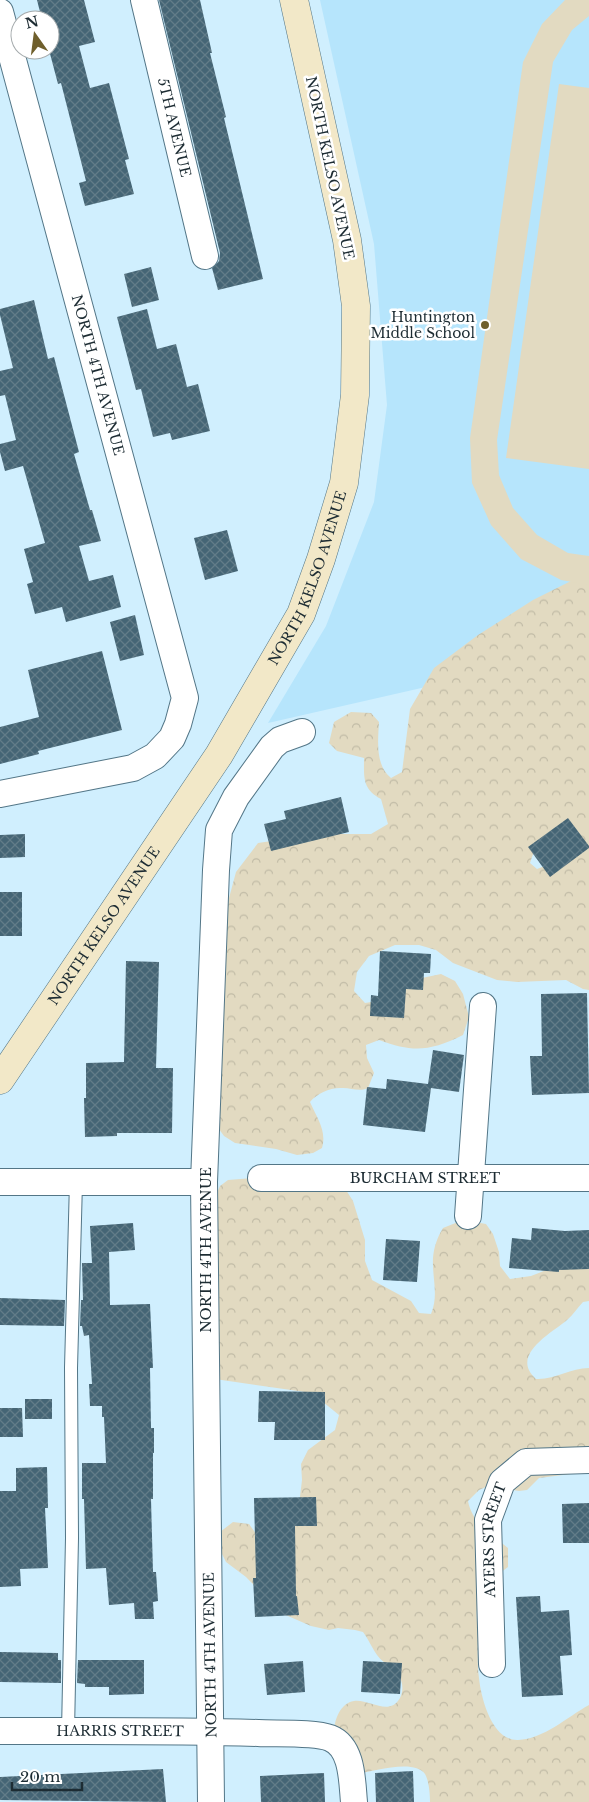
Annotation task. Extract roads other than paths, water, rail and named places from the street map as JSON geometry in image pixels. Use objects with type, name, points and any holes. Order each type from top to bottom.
[{"type":"street","name":"5TH AVENUE","points":[[144,0],[205,256]]},
{"type":"street","name":"NORTH KELSO AVENUE","points":[[0,1080],[219,755],[301,614],[321,559],[344,483],[355,396],[356,306],[347,240],[294,0]]},
{"type":"street","name":"NORTH 4TH AVENUE","points":[[0,12],[185,698],[172,738],[155,756],[134,768],[0,794]]},
{"type":"street","name":"NORTH 4TH AVENUE","points":[[211,1802],[204,1182],[219,830],[236,796],[272,747],[280,740],[302,732]]},
{"type":"street","points":[[468,1216],[482,1006]]},
{"type":"street","name":"BURCHAM STREET","points":[[261,1178],[589,1178]]},
{"type":"street","points":[[0,1182],[204,1182]]},
{"type":"street","name":"AYERS STREET","points":[[492,1664],[488,1520],[502,1482],[526,1462],[589,1460]]},
{"type":"street","name":"HARRIS STREET","points":[[0,1731],[210,1731],[311,1735],[330,1738],[344,1749],[350,1765],[354,1802]]},
{"type":"lane","points":[[68,1731],[72,1538],[71,1368],[76,1182]]},
{"type":"place","name":"Huntington Middle School","points":[[485,325]]}]
